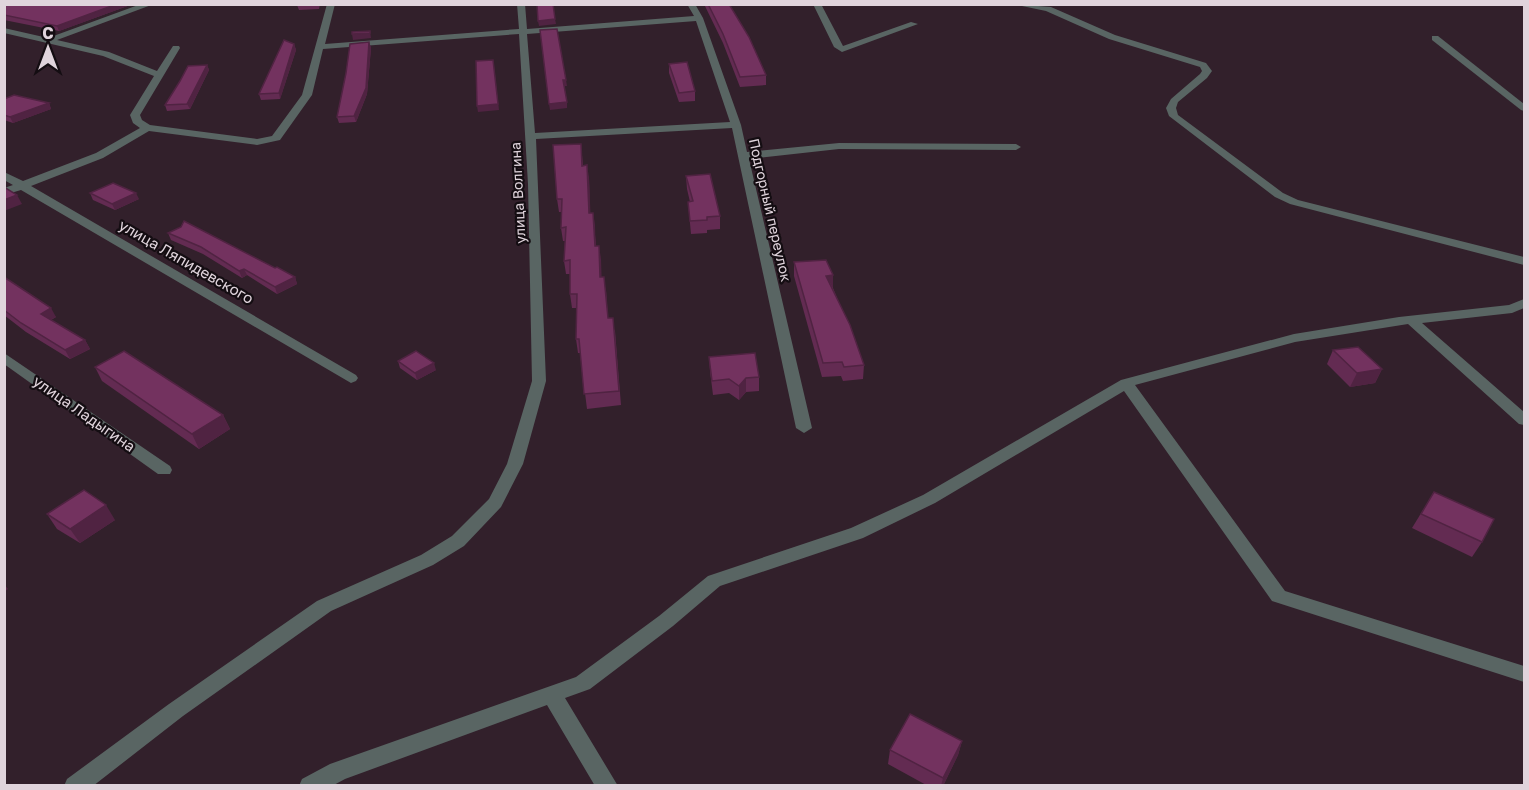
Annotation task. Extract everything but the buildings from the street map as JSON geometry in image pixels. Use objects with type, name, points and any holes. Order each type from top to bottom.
[{"type":"street","points":[[51,39],[150,4]]},
{"type":"street","points":[[176,48],[135,115],[137,121],[147,128],[257,142],[270,140],[280,135],[307,95],[332,4]]},
{"type":"street","name":"улица Волгина","points":[[75,786],[176,710],[324,606],[427,560],[458,541],[495,503],[515,464],[539,381],[534,184],[521,4]]},
{"type":"street","name":"Подгорный переулок","points":[[691,4],[699,18],[736,125],[804,428]]},
{"type":"street","points":[[817,4],[838,47],[842,49],[914,24]]},
{"type":"street","points":[[1017,4],[1048,9],[1112,37],[1203,64],[1207,71],[1204,75],[1174,101],[1171,108],[1174,116],[1279,195],[1330,212],[1524,261]]},
{"type":"street","points":[[321,47],[699,18]]},
{"type":"street","points":[[4,30],[51,39],[106,54],[160,75]]},
{"type":"street","points":[[1436,38],[1524,108]]},
{"type":"street","points":[[530,136],[736,125]]},
{"type":"street","points":[[4,192],[112,149],[147,128]]},
{"type":"street","points":[[742,156],[839,146],[1016,147]]},
{"type":"street","name":"улица Ляпидевского","points":[[4,175],[351,378]]},
{"type":"street","points":[[310,786],[338,771],[583,683],[666,621],[714,581],[857,533],[929,499],[1126,383],[1294,338],[1411,320],[1512,309],[1524,303]]},
{"type":"street","points":[[1411,320],[1524,420]]},
{"type":"street","name":"улица Ладыгина","points":[[4,357],[164,470]]},
{"type":"street","points":[[1126,383],[1279,596],[1524,674]]},
{"type":"street","points":[[551,694],[607,786]]}]
